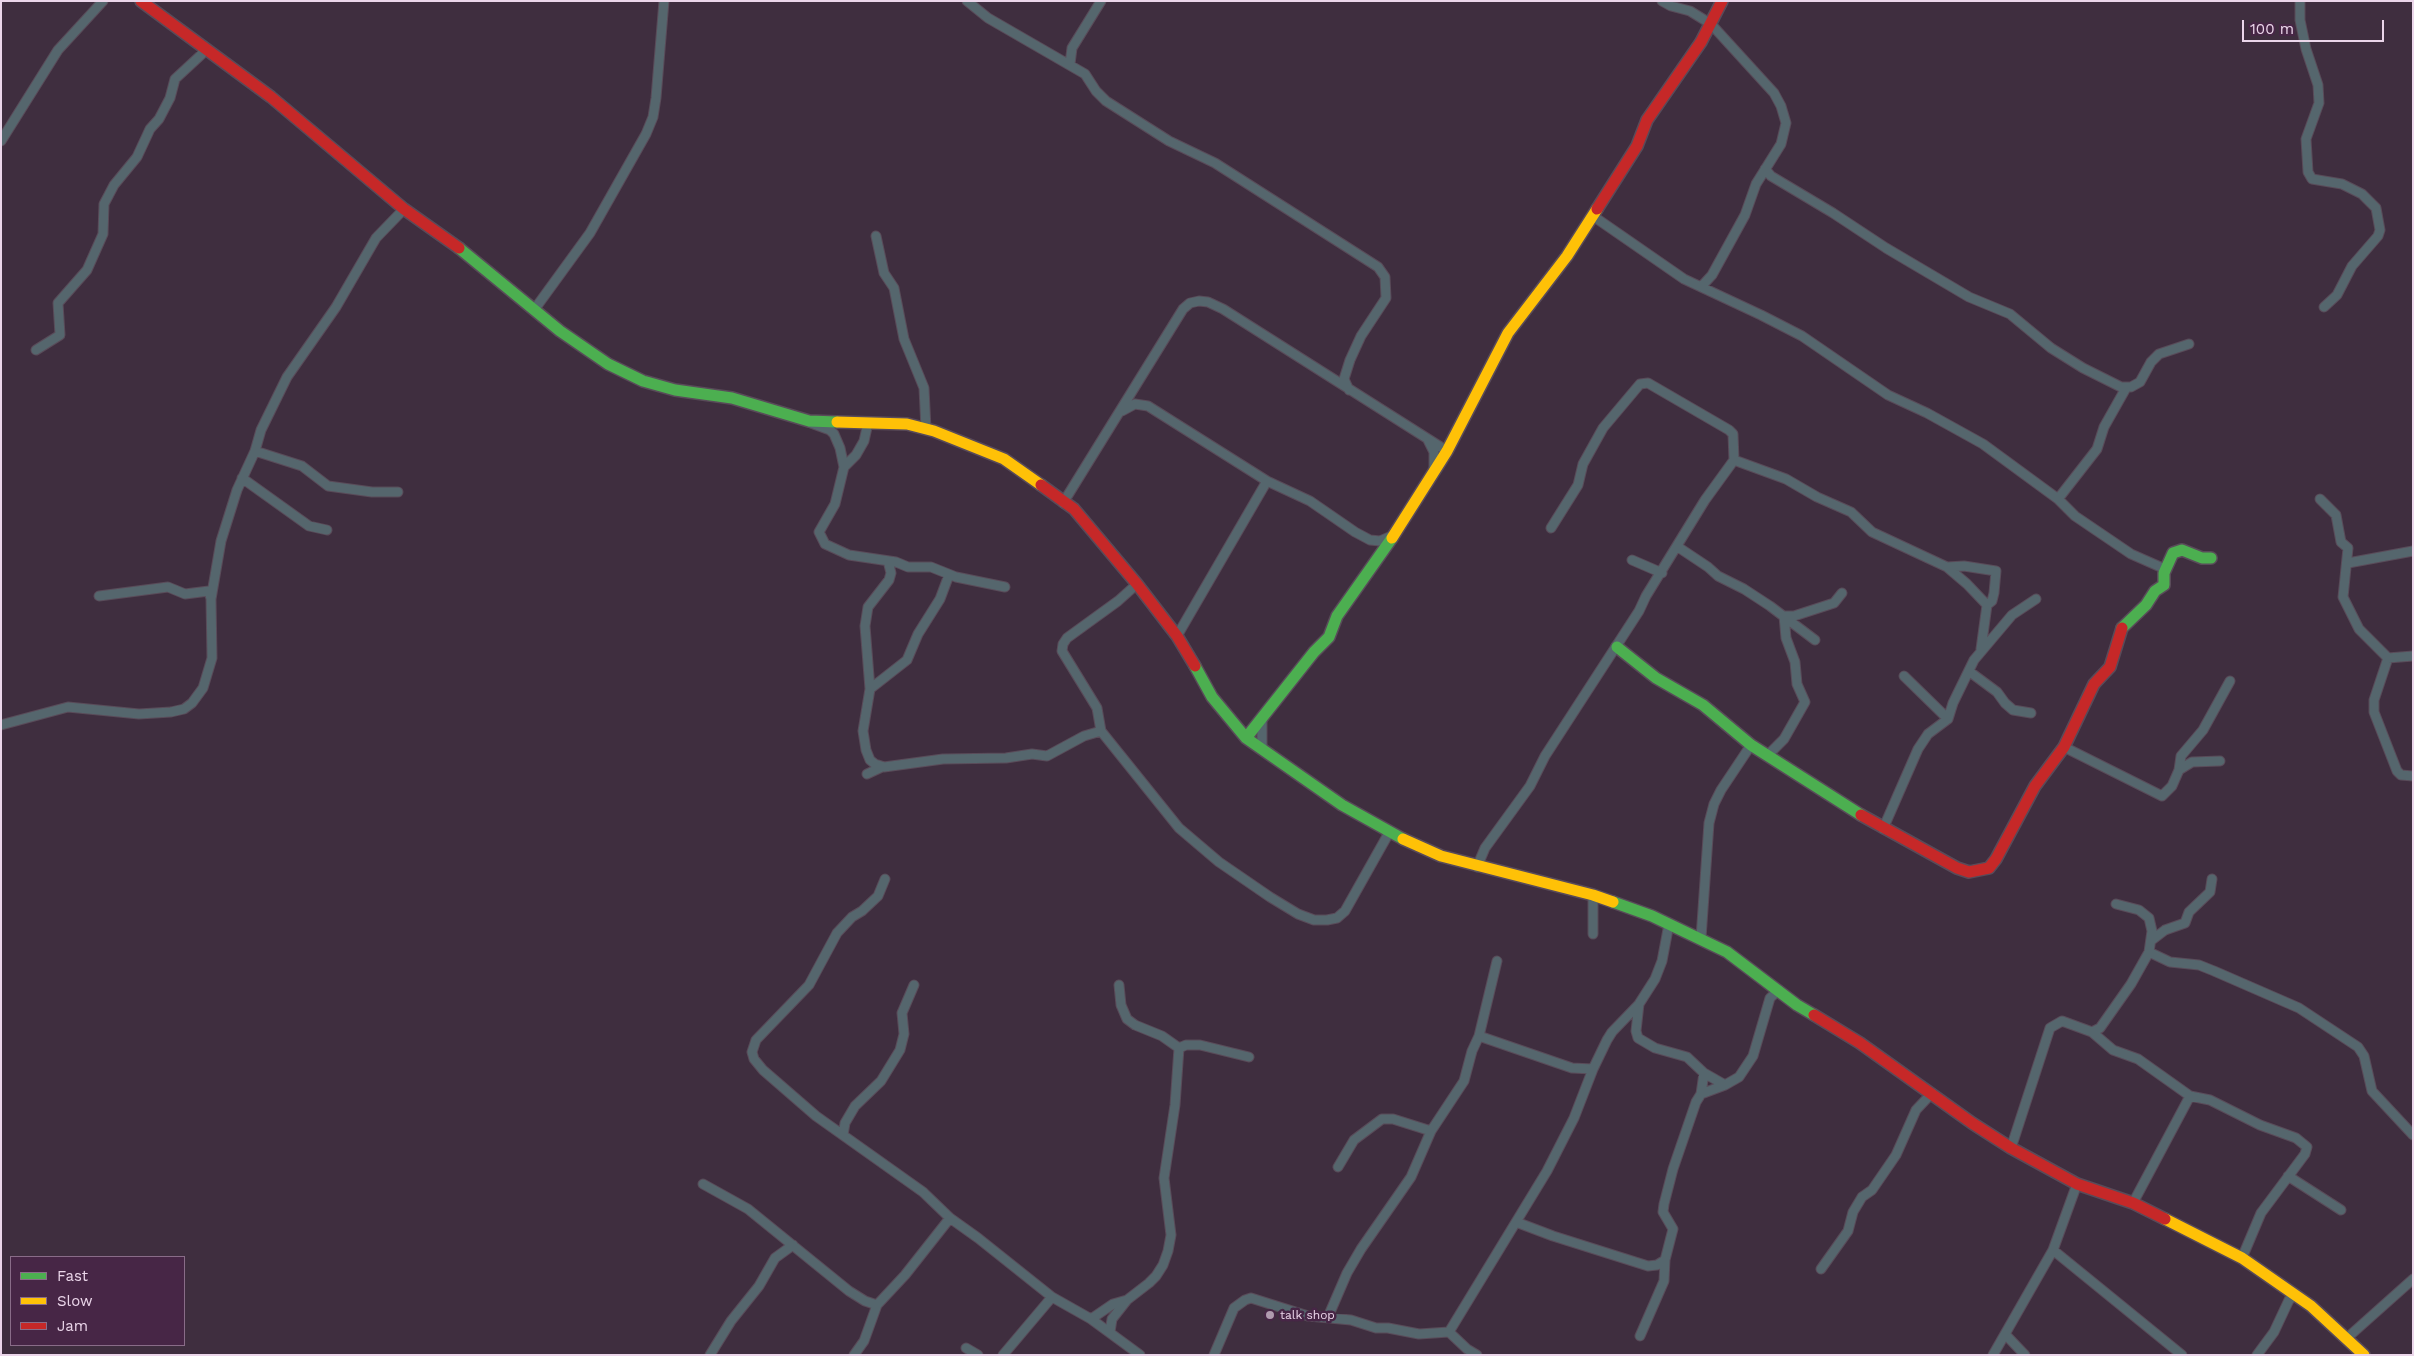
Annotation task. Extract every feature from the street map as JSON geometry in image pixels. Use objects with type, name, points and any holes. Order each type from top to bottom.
[{"type":"street","points":[[1,141],[58,50],[103,1]]},
{"type":"street","points":[[141,1],[307,126],[404,209],[458,246],[584,349],[643,381],[675,390],[732,398],[830,430],[840,448],[844,467],[835,504],[820,527],[821,538],[831,548],[849,555],[888,561],[908,567],[932,566],[950,575],[1005,587]]},
{"type":"street","points":[[534,310],[590,233],[646,134],[653,117],[656,98],[664,1]]},
{"type":"street","points":[[967,1],[988,18],[1086,74],[1096,91],[1106,101],[1169,141],[1215,162],[1378,267],[1385,277],[1386,298],[1361,336],[1350,360],[1344,379],[1349,390]]},
{"type":"street","points":[[1070,64],[1072,48],[1102,1]]},
{"type":"street","points":[[1662,1],[1690,11],[1712,24],[1774,92],[1786,123],[1785,133],[1756,184],[1744,215],[1727,249],[1712,275],[1701,287]]},
{"type":"street","points":[[1246,738],[1314,652],[1330,637],[1337,616],[1394,535],[1447,451],[1508,333],[1566,256],[1593,216],[1637,146],[1646,120],[1712,24],[1722,1]]},
{"type":"street","points":[[2300,1],[2300,20],[2306,49],[2318,85],[2319,103],[2306,139],[2308,172],[2312,179],[2342,184],[2362,194],[2376,208],[2380,230],[2378,236],[2352,266],[2337,295],[2324,307]]},
{"type":"street","points":[[36,350],[60,335],[58,303],[87,270],[103,234],[104,204],[114,185],[137,157],[150,129],[159,119],[170,98],[175,78],[202,54],[204,47]]},
{"type":"street","points":[[1765,169],[1771,176],[1821,205],[1886,248],[1969,297],[2010,314],[2051,348],[2083,368],[2126,388]]},
{"type":"street","points":[[1,725],[68,707],[140,714],[184,709],[192,703],[202,688],[208,674],[212,647],[211,599],[220,541],[242,478],[255,451],[261,430],[287,377],[336,307],[376,238],[404,209]]},
{"type":"street","points":[[1593,216],[1668,269],[1802,336],[1888,395],[1927,413],[1983,444],[2058,499],[2075,516],[2131,554],[2165,569]]},
{"type":"street","points":[[876,236],[884,273],[894,288],[904,339],[924,388],[926,429]]},
{"type":"street","points":[[1063,503],[1183,309],[1190,303],[1199,301],[1208,302],[1223,309],[1447,451]]},
{"type":"street","points":[[2058,499],[2097,449],[2104,427],[2126,388],[2140,382],[2159,354],[2189,344]]},
{"type":"street","points":[[1477,867],[1485,848],[1530,786],[1545,756],[1617,647],[1705,500],[1734,460],[1734,442],[1729,430],[1644,383],[1636,389],[1606,423],[1583,464],[1578,485],[1551,528]]},
{"type":"street","points":[[1136,385],[1138,395],[1144,404],[1267,481],[1310,501],[1370,540],[1380,541],[1394,535]]},
{"type":"street","points":[[1120,412],[1131,405],[1144,404]]},
{"type":"street","points":[[794,417],[830,423],[907,424],[926,429],[1004,459],[1074,510],[1137,584],[1177,636],[1205,681],[1212,697],[1246,738],[1342,805],[1440,856],[1477,867],[1593,895],[1701,938],[1742,961],[1798,1005],[1860,1043],[1972,1123],[2011,1148],[2078,1184],[2134,1203],[2242,1258],[2295,1294],[2364,1355]]},
{"type":"street","points":[[844,467],[856,455],[864,441],[868,423]]},
{"type":"street","points":[[1428,440],[1434,452],[1434,469]]},
{"type":"street","points":[[255,451],[302,466],[328,486],[372,492],[398,492]]},
{"type":"street","points":[[1734,460],[1786,479],[1817,497],[1850,512],[1872,532],[1946,567],[1967,584],[1987,605]]},
{"type":"street","points":[[242,478],[309,526],[326,530]]},
{"type":"street","points":[[1177,636],[1267,481]]},
{"type":"street","points":[[2320,499],[2336,515],[2341,542],[2348,548],[2348,563],[2343,588],[2346,606],[2360,629],[2388,658]]},
{"type":"street","points":[[1678,547],[1718,576],[1744,589],[1784,616],[1815,640]]},
{"type":"street","points":[[1617,647],[1656,678],[1703,705],[1767,756],[1883,829],[1957,868],[1969,872],[1989,868],[1996,859],[2035,786],[2064,747],[2094,684],[2110,667],[2122,626],[2146,605],[2155,591],[2164,586],[2165,569],[2173,553],[2178,550],[2202,558],[2211,558]]},
{"type":"street","points":[[2348,563],[2413,552]]},
{"type":"street","points":[[1632,560],[1662,573]]},
{"type":"street","points":[[884,767],[870,760],[864,744],[863,731],[870,690],[864,644],[866,614],[872,600],[889,580],[891,573],[888,561]]},
{"type":"street","points":[[1946,567],[1964,566],[1996,571],[1992,601],[1987,605],[1981,649]]},
{"type":"street","points":[[870,690],[907,660],[918,634],[940,599],[950,575]]},
{"type":"street","points":[[1137,584],[1118,601],[1067,638],[1063,644],[1062,651],[1097,708],[1101,731],[1179,828],[1219,862],[1270,897],[1298,914],[1314,920],[1337,918],[1345,911],[1390,831]]},
{"type":"street","points":[[99,596],[168,587],[184,594],[209,591],[211,599]]},
{"type":"street","points":[[1784,616],[1794,616],[1834,603],[1842,593]]},
{"type":"street","points":[[1883,829],[1918,749],[1928,734],[1948,719],[1953,703],[1981,649],[2012,615],[2036,599]]},
{"type":"street","points":[[1767,756],[1784,738],[1806,702],[1797,684],[1795,662],[1786,638],[1784,616]]},
{"type":"street","points":[[2388,658],[2413,656]]},
{"type":"street","points":[[2388,658],[2374,700],[2374,712],[2397,772],[2402,775],[2413,776]]},
{"type":"street","points":[[1970,672],[1997,692],[2004,703],[2013,710],[2031,713]]},
{"type":"street","points":[[1904,676],[1948,719]]},
{"type":"street","points":[[2064,747],[2162,796],[2172,786],[2179,770],[2181,756],[2203,730],[2230,681]]},
{"type":"street","points":[[1262,720],[1262,748]]},
{"type":"street","points":[[867,774],[875,769],[884,767],[943,759],[1006,758],[1032,754],[1047,756],[1084,736],[1101,731]]},
{"type":"street","points":[[1701,938],[1709,823],[1714,804],[1751,745]]},
{"type":"street","points":[[2179,770],[2192,762],[2220,761]]},
{"type":"street","points":[[885,879],[878,896],[862,911],[852,916],[837,933],[809,985],[760,1035],[752,1052],[754,1059],[763,1070],[816,1116],[923,1192],[950,1218],[1052,1297],[1091,1319],[1140,1355]]},
{"type":"street","points":[[2152,940],[2165,930],[2185,923],[2189,912],[2210,892],[2212,879]]},
{"type":"street","points":[[1593,895],[1593,934]]},
{"type":"street","points":[[2092,1032],[2100,1028],[2107,1020],[2131,984],[2149,952],[2152,940],[2152,925],[2146,914],[2116,904]]},
{"type":"street","points":[[1449,1332],[1547,1171],[1574,1118],[1593,1069],[1612,1032],[1639,1004],[1659,970],[1669,924]]},
{"type":"street","points":[[2149,952],[2170,962],[2198,965],[2300,1008],[2358,1046],[2364,1056],[2372,1092],[2413,1135]]},
{"type":"street","points":[[1328,1317],[1347,1273],[1361,1249],[1411,1177],[1431,1131],[1464,1081],[1472,1050],[1479,1036],[1497,961]]},
{"type":"street","points":[[843,1135],[845,1122],[855,1106],[881,1081],[900,1050],[904,1034],[902,1013],[914,985]]},
{"type":"street","points":[[1119,985],[1121,1005],[1127,1019],[1162,1036],[1179,1048]]},
{"type":"street","points":[[1701,1094],[1725,1085],[1739,1077],[1753,1056],[1770,998],[1779,990]]},
{"type":"street","points":[[1639,1004],[1636,1031],[1638,1038],[1654,1048],[1687,1057],[1704,1074],[1725,1085]]},
{"type":"street","points":[[2011,1148],[2050,1028],[2062,1021],[2092,1032],[2113,1050],[2138,1059],[2190,1096],[2210,1100],[2260,1125],[2296,1138],[2304,1144],[2307,1151],[2261,1213],[2242,1258]]},
{"type":"street","points":[[1479,1036],[1572,1068],[1593,1069]]},
{"type":"street","points":[[1179,1048],[1186,1045],[1200,1045],[1249,1057]]},
{"type":"street","points":[[1110,1332],[1112,1319],[1127,1300],[1149,1283],[1163,1265],[1168,1251],[1171,1234],[1164,1178],[1175,1105],[1179,1048]]},
{"type":"street","points":[[1640,1336],[1664,1281],[1664,1260],[1673,1229],[1663,1212],[1664,1204],[1676,1160],[1696,1102],[1701,1094],[1704,1074]]},
{"type":"street","points":[[1822,1270],[1848,1231],[1853,1212],[1862,1197],[1872,1190],[1896,1155],[1916,1110],[1932,1093]]},
{"type":"street","points":[[2134,1203],[2190,1096]]},
{"type":"street","points":[[1338,1167],[1354,1140],[1382,1119],[1393,1119],[1431,1131]]},
{"type":"street","points":[[2288,1176],[2340,1210]]},
{"type":"street","points":[[703,1184],[734,1200],[850,1291],[865,1301],[877,1305]]},
{"type":"street","points":[[1993,1355],[2053,1250],[2078,1184]]},
{"type":"street","points":[[854,1355],[864,1341],[877,1305],[905,1274],[950,1218]]},
{"type":"street","points":[[1516,1222],[1553,1236],[1648,1266],[1657,1265],[1664,1260]]},
{"type":"street","points":[[710,1355],[731,1321],[759,1286],[775,1258],[793,1245]]},
{"type":"street","points":[[2053,1250],[2182,1355]]},
{"type":"street","points":[[2347,1338],[2413,1279]]},
{"type":"street","points":[[2257,1355],[2274,1332],[2289,1300],[2295,1294]]},
{"type":"street","points":[[1003,1355],[1052,1297]]},
{"type":"street","points":[[1091,1319],[1113,1304],[1127,1300]]},
{"type":"street","points":[[1214,1355],[1234,1308],[1245,1300],[1262,1300],[1308,1316],[1350,1320],[1376,1328],[1396,1329],[1407,1333],[1449,1332],[1459,1343],[1477,1355]]},
{"type":"street","points":[[2005,1334],[2024,1355]]},
{"type":"street","points":[[966,1348],[978,1355]]},
{"type":"traffic: fast","points":[[459,248],[560,331],[608,364],[643,381],[675,390],[732,398],[809,421],[837,422]]},
{"type":"traffic: fast","points":[[1246,738],[1314,652],[1329,637],[1337,616],[1392,538]]},
{"type":"traffic: fast","points":[[2122,628],[2146,605],[2155,591],[2164,585],[2164,573],[2173,553],[2182,550],[2202,558],[2211,558]]},
{"type":"traffic: fast","points":[[1617,647],[1656,678],[1703,705],[1751,745],[1861,815]]},
{"type":"traffic: fast","points":[[1195,666],[1212,697],[1246,738],[1342,805],[1403,839]]},
{"type":"traffic: fast","points":[[1613,902],[1652,916],[1727,952],[1797,1005],[1814,1015]]},
{"type":"traffic: slow","points":[[1392,538],[1447,451],[1508,333],[1567,256],[1597,209]]},
{"type":"traffic: slow","points":[[837,422],[907,424],[934,431],[1004,459],[1041,485]]},
{"type":"traffic: slow","points":[[1403,839],[1441,856],[1593,895],[1613,902]]},
{"type":"traffic: slow","points":[[2165,1219],[2242,1258],[2311,1306],[2364,1355]]},
{"type":"traffic: jam","points":[[141,1],[271,97],[404,209],[459,248]]},
{"type":"traffic: jam","points":[[1597,209],[1637,146],[1647,120],[1701,42],[1722,1]]},
{"type":"traffic: jam","points":[[1041,485],[1074,509],[1137,584],[1177,636],[1195,666]]},
{"type":"traffic: jam","points":[[1861,815],[1957,868],[1969,872],[1989,868],[1996,859],[2035,786],[2064,747],[2094,684],[2110,667],[2122,628]]},
{"type":"traffic: jam","points":[[1814,1015],[1860,1043],[1972,1123],[2011,1148],[2077,1184],[2133,1203],[2165,1219]]},
{"type":"place","name":"talk shop","points":[[1270,1315]]}]
